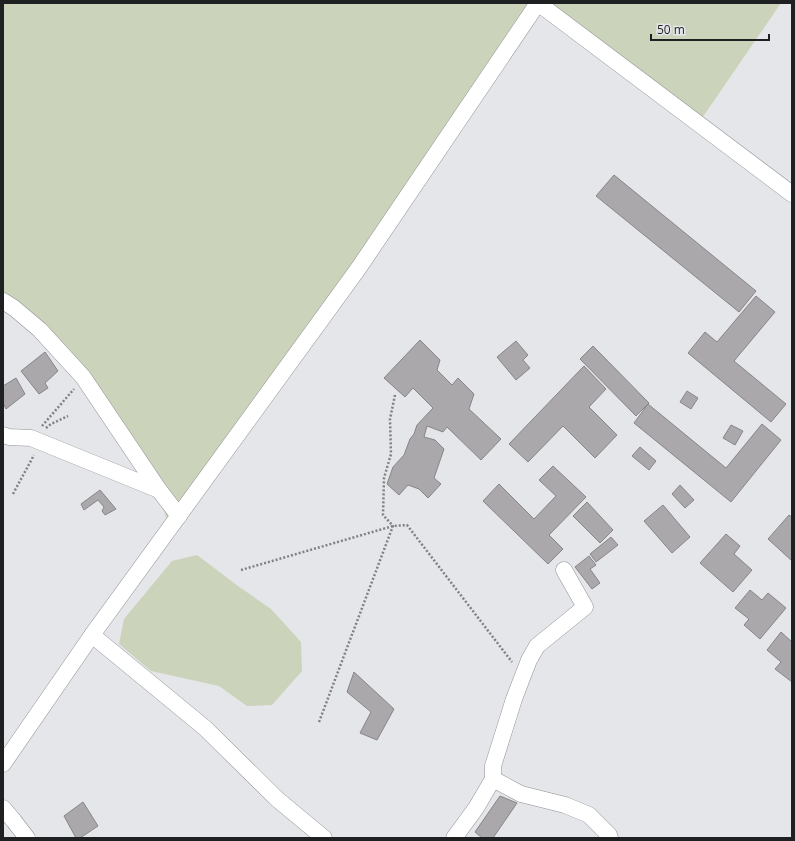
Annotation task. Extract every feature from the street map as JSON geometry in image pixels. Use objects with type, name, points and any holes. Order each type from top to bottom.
[{"type":"street","points":[[3,764],[92,635],[358,269],[538,3],[792,194]]},
{"type":"street","points":[[3,301],[14,308],[40,330],[83,377],[159,490],[179,516]]},
{"type":"street","points":[[3,435],[36,440],[159,490]]},
{"type":"street","points":[[454,838],[476,808],[493,779],[493,766],[514,699],[529,660],[537,646],[585,607],[564,570]]},
{"type":"street","points":[[92,635],[205,728],[277,799],[324,838]]},
{"type":"street","points":[[493,779],[521,794],[565,805],[590,815],[609,835],[610,838]]},
{"type":"street","points":[[3,808],[28,838]]},
{"type":"path","points":[[13,494],[36,440],[83,377]]},
{"type":"path","points":[[393,526],[383,515],[384,478],[391,454],[390,419],[395,395]]},
{"type":"path","points":[[36,440],[51,424]]},
{"type":"path","points":[[241,570],[393,526],[407,525],[523,677]]},
{"type":"path","points":[[320,722],[393,526]]},
{"type":"green space","points":[[3,3],[540,3],[170,531],[163,507],[70,368],[3,306]]},
{"type":"green space","points":[[554,3],[781,3],[700,121],[550,8]]},
{"type":"green space","points":[[197,555],[271,609],[301,642],[302,671],[272,705],[247,706],[219,686],[151,671],[119,644],[124,619],[172,561]]},
{"type":"building","points":[[614,175],[756,291],[739,312],[596,196]]},
{"type":"building","points":[[756,296],[775,312],[734,361],[786,404],[771,422],[688,353],[705,332],[717,342]]},
{"type":"building","points":[[420,340],[440,360],[437,370],[452,385],[458,378],[474,394],[469,409],[501,439],[481,460],[447,427],[443,432],[427,426],[424,437],[435,440],[444,449],[434,478],[441,484],[428,498],[419,489],[408,485],[399,495],[387,484],[393,467],[404,455],[417,425],[433,408],[413,388],[405,397],[384,378]]},
{"type":"building","points":[[516,341],[528,355],[523,360],[530,368],[516,380],[497,357]]},
{"type":"building","points":[[593,346],[649,403],[636,416],[580,359]]},
{"type":"building","points":[[45,352],[58,371],[45,383],[48,388],[39,394],[21,371]]},
{"type":"building","points":[[584,366],[606,389],[589,407],[617,435],[595,458],[563,426],[528,462],[509,444]]},
{"type":"building","points":[[16,378],[25,394],[6,409],[3,403],[3,386]]},
{"type":"building","points":[[687,391],[698,398],[691,409],[680,402]]},
{"type":"building","points":[[648,404],[726,468],[762,424],[781,440],[731,502],[634,423]]},
{"type":"building","points":[[731,425],[743,431],[735,445],[723,438]]},
{"type":"building","points":[[640,447],[656,461],[649,470],[632,456]]},
{"type":"building","points":[[553,466],[586,497],[549,535],[563,549],[548,564],[483,501],[499,484],[534,519],[556,496],[539,480]]},
{"type":"building","points":[[680,485],[694,500],[685,508],[672,494]]},
{"type":"building","points":[[100,490],[116,509],[105,515],[102,511],[104,507],[98,500],[84,510],[81,504]]},
{"type":"building","points":[[587,502],[613,530],[600,543],[573,516]]},
{"type":"building","points":[[663,505],[690,537],[672,553],[644,521]]},
{"type":"building","points":[[789,515],[792,517],[792,561],[768,539]]},
{"type":"building","points":[[726,534],[740,546],[734,554],[752,570],[733,592],[700,563]]},
{"type":"building","points":[[611,537],[618,545],[596,562],[590,554]]},
{"type":"building","points":[[589,556],[596,565],[590,569],[600,583],[592,589],[575,567]]},
{"type":"building","points":[[750,590],[762,600],[768,593],[786,608],[760,639],[744,625],[749,619],[735,608]]},
{"type":"building","points":[[781,632],[792,642],[792,682],[775,669],[781,662],[767,650]]},
{"type":"building","points":[[354,672],[394,709],[377,740],[360,733],[371,712],[347,692]]},
{"type":"building","points":[[500,796],[517,803],[493,838],[482,838],[475,832]]},
{"type":"building","points":[[83,802],[98,826],[80,838],[76,838],[64,816]]}]
